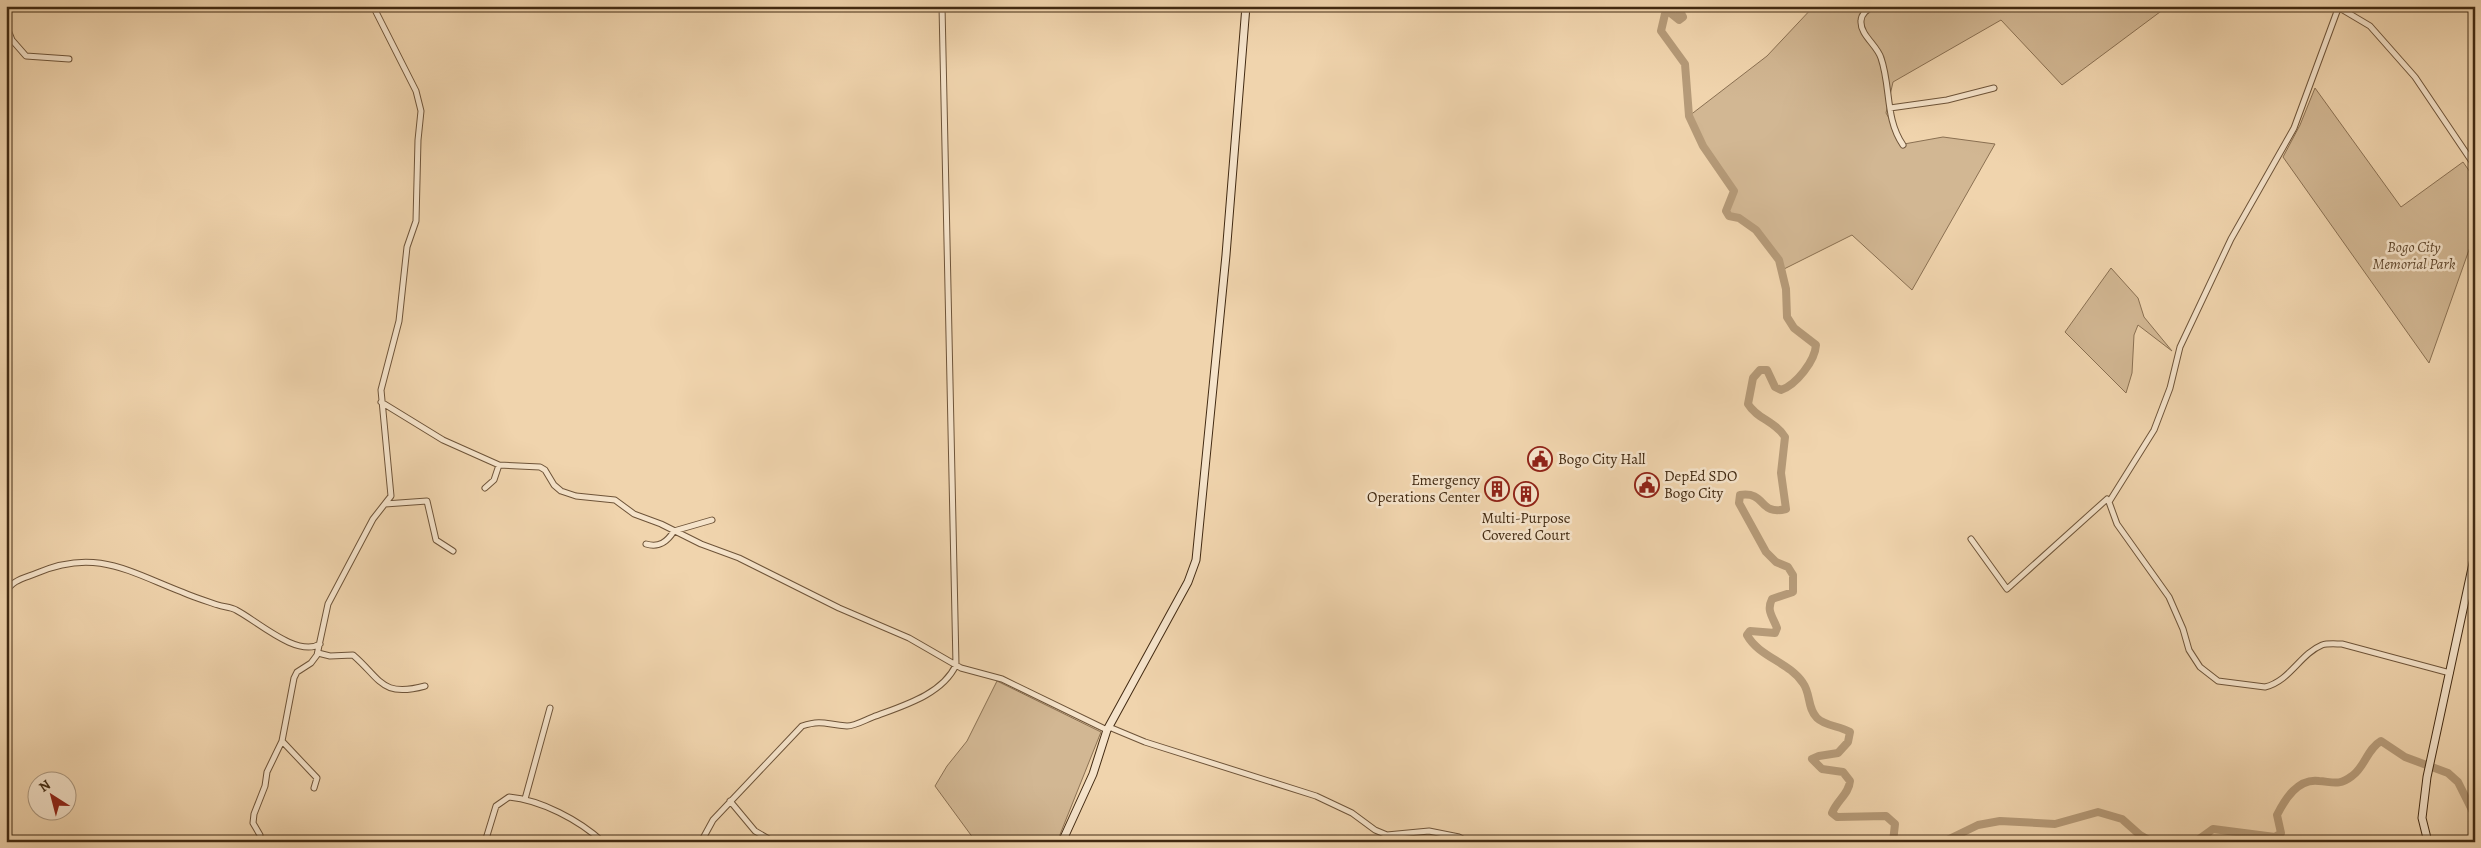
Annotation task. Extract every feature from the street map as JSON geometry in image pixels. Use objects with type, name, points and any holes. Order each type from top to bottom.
[{"type":"street","points":[[260,842],[260,835],[253,822],[254,814],[265,786],[267,772],[282,741],[294,678],[300,670],[311,663],[318,653],[328,604],[360,541],[391,496],[392,489],[381,390],[399,321],[407,247],[416,221],[418,140],[422,111],[416,91],[373,6]]},
{"type":"street","points":[[701,842],[713,820],[802,726],[818,721],[849,726],[888,712],[925,696],[952,673],[956,665],[942,6]]},
{"type":"street","points":[[1063,842],[1093,774],[1108,728],[1188,582],[1196,560],[1225,264],[1246,6]]},
{"type":"street","points":[[1873,6],[1862,15],[1861,22],[1863,30],[1882,59],[1890,108],[1897,136],[1903,145]]},
{"type":"street","points":[[2109,502],[2154,430],[2170,388],[2180,347],[2234,232],[2294,128],[2338,7],[2370,26],[2415,77],[2475,166]]},
{"type":"street","points":[[6,25],[16,44],[26,56],[69,60]]},
{"type":"street","points":[[1890,108],[1947,100],[1994,88]]},
{"type":"street","points":[[382,402],[443,440],[499,466],[540,468],[545,470],[554,485],[561,491],[576,496],[615,500],[634,514],[751,564],[771,576],[839,608],[910,638],[956,665],[1002,679],[1108,728],[1145,742],[1316,796],[1352,813],[1375,830],[1387,834],[1429,831],[1468,842]]},
{"type":"street","points":[[484,488],[494,480],[499,466]]},
{"type":"street","points":[[1971,539],[2007,589],[2107,499],[2117,524],[2169,597],[2193,659],[2207,674],[2218,681],[2265,687],[2272,685],[2285,678],[2314,650],[2328,644],[2351,646],[2450,673]]},
{"type":"street","points":[[384,504],[427,501],[436,540],[454,551]]},
{"type":"street","points":[[646,544],[659,546],[670,538],[674,531],[712,520]]},
{"type":"street","points":[[2428,842],[2422,818],[2427,777],[2473,574],[2475,554]]},
{"type":"street","points":[[6,593],[12,583],[55,566],[81,562],[104,564],[128,569],[182,592],[235,609],[268,633],[298,645],[311,648],[320,644]]},
{"type":"street","points":[[318,653],[330,656],[354,655],[382,684],[402,690],[425,686]]},
{"type":"street","points":[[525,799],[550,708]]},
{"type":"street","points":[[282,741],[317,778],[314,788]]},
{"type":"street","points":[[485,842],[496,806],[509,797],[525,799],[586,827],[603,842]]},
{"type":"street","points":[[730,801],[755,831],[774,842]]},
{"type":"street","points":[[721,811],[735,808]]},
{"type":"green space","points":[[1814,6],[2168,6],[2062,85],[2001,20],[1893,82],[1886,113],[1904,144],[1943,137],[1995,144],[1912,290],[1852,235],[1782,270],[1779,261],[1762,236],[1746,223],[1729,216],[1726,211],[1734,191],[1703,146],[1689,116],[1767,56]]},
{"type":"green space","name":"Bogo City Memorial Park","points":[[2315,88],[2401,207],[2463,162],[2475,179],[2475,233],[2429,363],[2283,157],[2300,125]]},
{"type":"green space","points":[[2111,268],[2138,298],[2144,317],[2172,351],[2138,325],[2134,335],[2132,373],[2126,393],[2065,332]]},
{"type":"green space","points":[[997,681],[1101,732],[1057,842],[976,842],[935,786],[947,766],[967,741]]},
{"type":"waterway","points":[[1677,6],[1683,17],[1679,20],[1669,12],[1665,14],[1661,31],[1685,64],[1689,116],[1703,146],[1734,191],[1726,211],[1729,216],[1739,218],[1756,230],[1779,260],[1786,289],[1787,317],[1794,328],[1816,345],[1812,358],[1804,372],[1787,387],[1781,390],[1775,387],[1767,370],[1760,370],[1753,378],[1748,404],[1785,437],[1781,473],[1786,509],[1771,509],[1766,507],[1755,496],[1749,495],[1740,495],[1739,503],[1766,552],[1776,562],[1788,567],[1793,575],[1793,592],[1772,599],[1770,603],[1770,611],[1777,628],[1775,633],[1750,631],[1747,635],[1752,643],[1790,670],[1803,683],[1812,710],[1820,721],[1850,732],[1848,742],[1838,753],[1812,759],[1822,769],[1843,772],[1850,781],[1847,790],[1832,813],[1837,817],[1886,816],[1895,824],[1893,842]]},
{"type":"waterway","points":[[2195,842],[2213,829],[2275,837],[2281,833],[2277,815],[2293,791],[2311,781],[2336,783],[2347,779],[2360,768],[2372,749],[2381,741],[2405,757],[2448,773],[2458,782],[2475,816]]},
{"type":"waterway","points":[[1943,842],[1978,825],[2000,821],[2055,824],[2098,812],[2122,819],[2140,835],[2152,842]]},
{"type":"place","name":"Bogo City Hall","points":[[1540,459]]},
{"type":"place","name":"DepEd SDO Bogo City","points":[[1647,485]]},
{"type":"place","name":"Emergency Operations Center","points":[[1497,489]]},
{"type":"place","name":"Multi-Purpose Covered Court","points":[[1526,494]]}]
